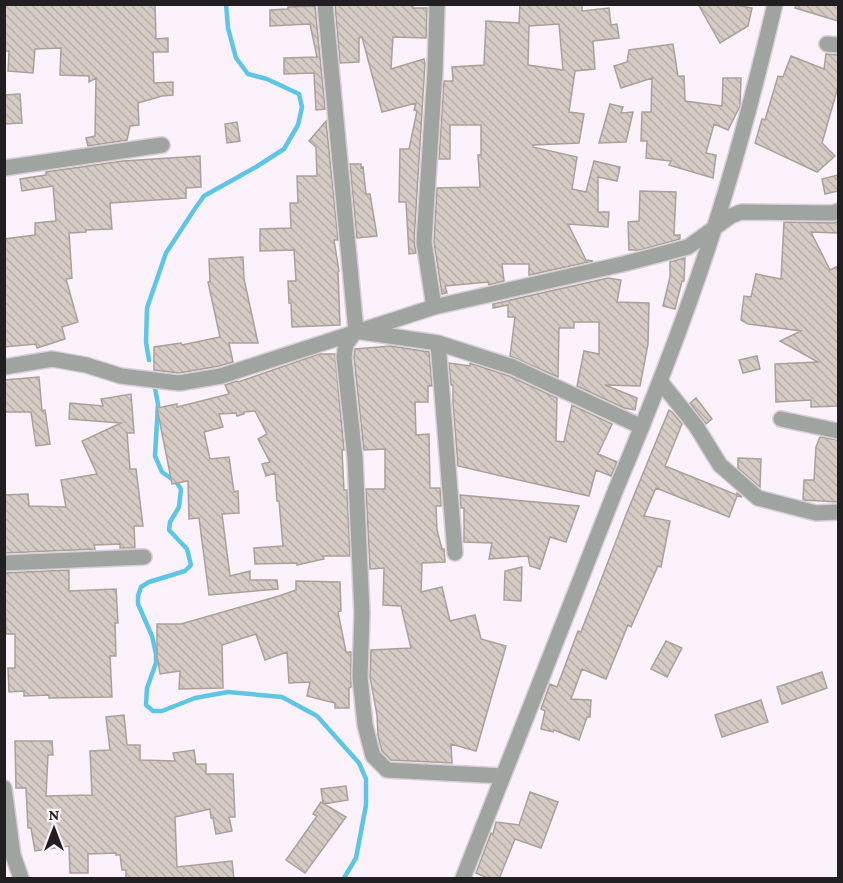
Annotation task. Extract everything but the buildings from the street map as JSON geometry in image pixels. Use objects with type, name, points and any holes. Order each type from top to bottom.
[{"type":"street","points":[[325,4],[356,332],[346,344],[344,357],[355,458],[362,613],[360,677],[365,725],[373,756],[387,770],[503,776]]},
{"type":"street","points":[[434,307],[424,242],[437,4]]},
{"type":"street","points":[[463,879],[660,381],[714,228],[753,95],[775,4]]},
{"type":"street","points":[[4,168],[162,145]]},
{"type":"street","points":[[4,367],[52,359],[86,364],[121,376],[179,383],[221,376],[434,307],[688,247],[731,216],[741,212],[833,213],[838,211]]},
{"type":"street","points":[[356,332],[438,343],[513,367],[642,427]]},
{"type":"street","points":[[438,343],[455,553]]},
{"type":"street","points":[[660,381],[696,426],[720,465],[758,498],[816,513],[838,512]]},
{"type":"street","points":[[781,419],[838,431]]},
{"type":"street","points":[[4,563],[144,557]]},
{"type":"street","points":[[4,788],[9,857],[21,879]]},
{"type":"waterway","points":[[149,360],[146,342],[147,308],[166,253],[204,196],[284,149],[298,125],[302,107],[299,94],[267,79],[248,74],[236,58],[228,28],[226,4]]},
{"type":"waterway","points":[[154,383],[158,404],[155,456],[162,472],[176,482],[181,489],[179,507],[170,522],[169,530],[187,549],[191,565],[185,571],[149,582],[141,587],[138,596],[138,604],[152,636],[156,654],[156,663],[147,688],[146,705],[153,711],[162,711],[195,698],[228,692],[282,697],[317,716],[359,763],[366,779],[366,805],[356,858],[344,878]]}]
